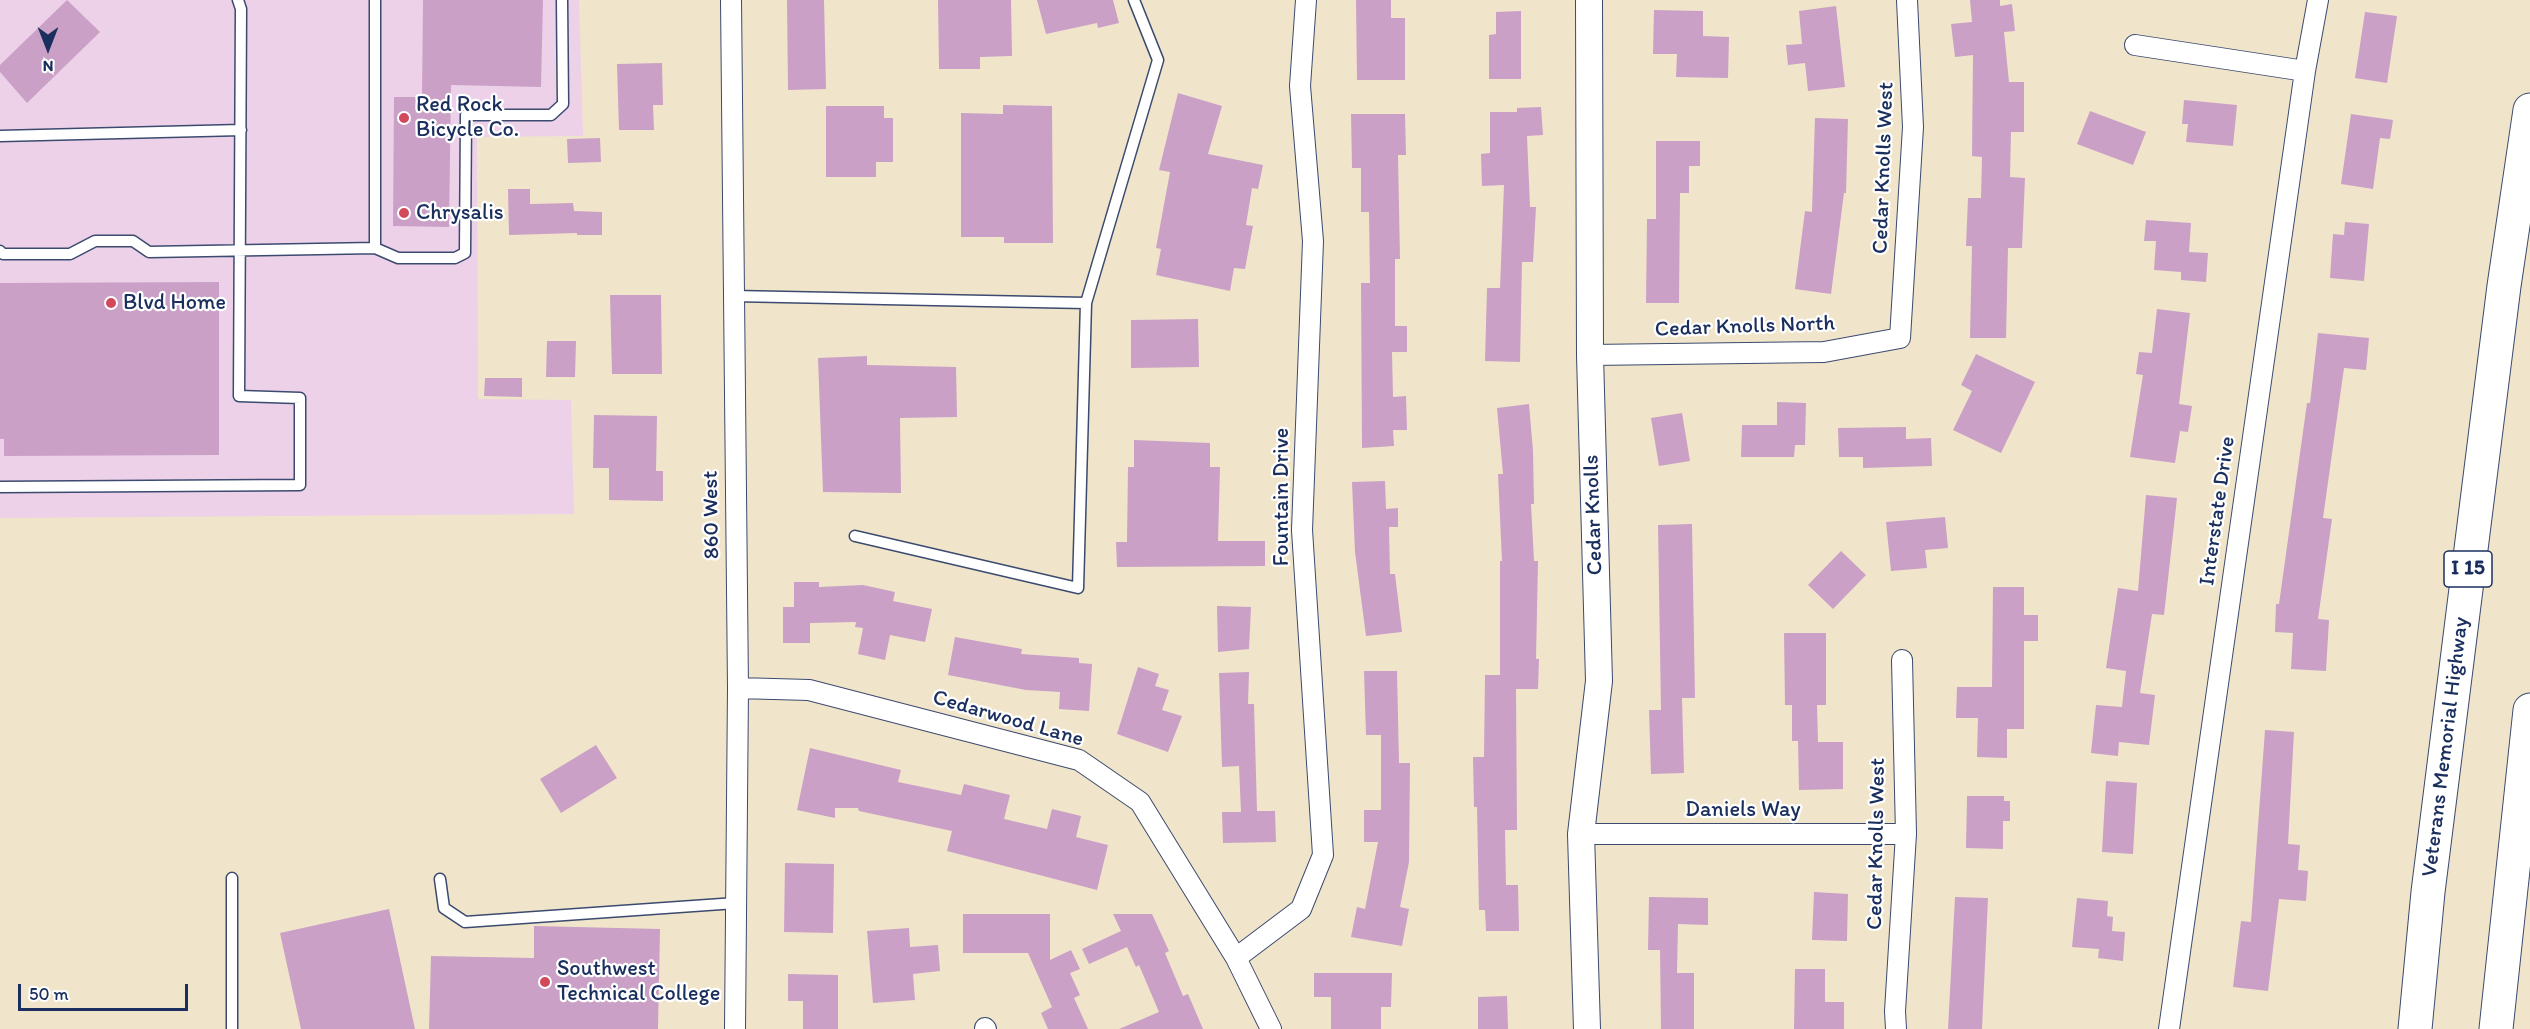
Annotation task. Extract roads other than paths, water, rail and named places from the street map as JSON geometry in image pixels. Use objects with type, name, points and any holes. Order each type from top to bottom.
[{"type":"highway","name":"Veterans Memorial Highway","points":[[2415,1029],[2429,880],[2498,333],[2530,110]]},
{"type":"highway","points":[[2496,1029],[2530,710]]},
{"type":"street","name":"860 West","points":[[731,0],[738,688],[735,1029]]},
{"type":"street","name":"Fountain Drive","points":[[1236,958],[1301,909],[1323,855],[1302,530],[1313,241],[1300,86],[1306,0]]},
{"type":"street","name":"Cedar Knolls","points":[[1587,1029],[1581,834],[1599,681],[1590,355],[1589,0]]},
{"type":"street","name":"Cedar Knolls West","points":[[1900,338],[1913,128],[1907,0]]},
{"type":"street","name":"Interstate Drive","points":[[2169,1029],[2305,71],[2318,0]]},
{"type":"street","points":[[2135,45],[2305,71]]},
{"type":"street","name":"Cedar Knolls North","points":[[1590,355],[1824,352],[1900,338]]},
{"type":"street","name":"Cedar Knolls West","points":[[1896,1029],[1895,1011],[1905,834],[1902,660]]},
{"type":"street","name":"Cedarwood Lane","points":[[738,688],[809,690],[1079,760],[1140,802],[1236,958],[1271,1029]]},
{"type":"street","name":"Daniels Way","points":[[1581,834],[1905,834]]},
{"type":"lane","points":[[0,487],[300,485],[300,398],[239,396],[242,9],[238,0]]},
{"type":"lane","points":[[375,0],[375,248]]},
{"type":"lane","points":[[0,251],[3,254],[70,254],[95,241],[133,241],[148,252],[375,248],[398,258],[455,258],[465,253],[466,115],[551,115],[563,104],[562,0]]},
{"type":"lane","points":[[855,536],[1077,588],[1086,303],[1158,60],[1134,0]]},
{"type":"lane","points":[[0,136],[241,130]]},
{"type":"lane","points":[[733,296],[1086,303]]},
{"type":"lane","points":[[232,878],[232,1029]]},
{"type":"lane","points":[[440,879],[444,908],[465,922],[736,903]]},
{"type":"place","name":"Red Rock Bicycle Co.","points":[[404,118]]},
{"type":"place","name":"Chrysalis","points":[[404,213]]},
{"type":"place","name":"Blvd Home","points":[[111,303]]},
{"type":"place","name":"Southwest Technical College","points":[[545,982]]}]
